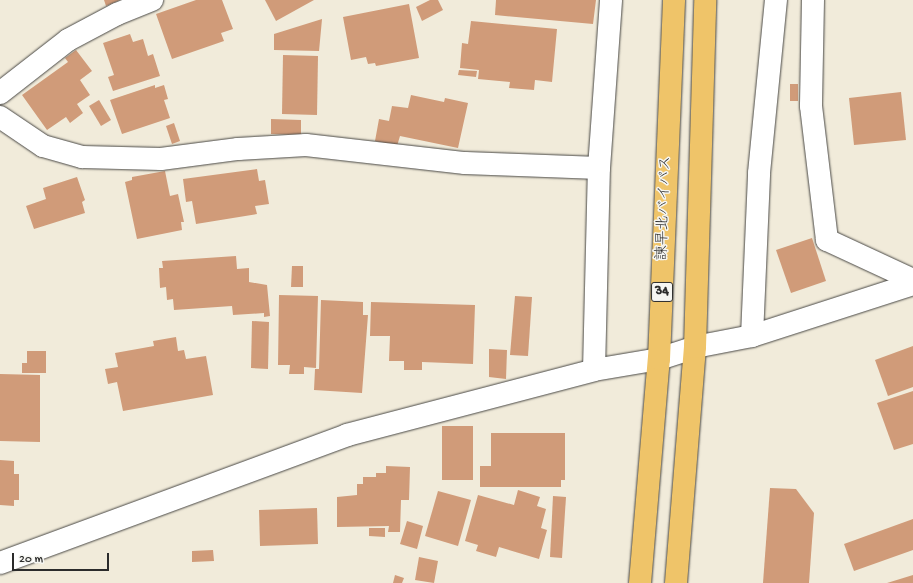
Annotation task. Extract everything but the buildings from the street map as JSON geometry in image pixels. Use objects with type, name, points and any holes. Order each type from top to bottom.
[{"type":"highway","name":"諫早北バイパス","points":[[640,583],[659,358],[674,0]]},
{"type":"highway","points":[[676,583],[695,347],[705,0]]},
{"type":"street","points":[[0,93],[68,40],[117,14],[152,0]]},
{"type":"street","points":[[594,370],[599,168],[611,0]]},
{"type":"street","points":[[752,336],[759,173],[776,0]]},
{"type":"street","points":[[813,0],[811,106],[827,240],[913,280]]},
{"type":"street","points":[[0,117],[43,146],[82,157],[161,158],[238,149],[306,145],[465,163],[599,168]]},
{"type":"street","points":[[0,563],[347,435],[594,370],[659,358],[695,347],[752,336],[913,284]]}]
